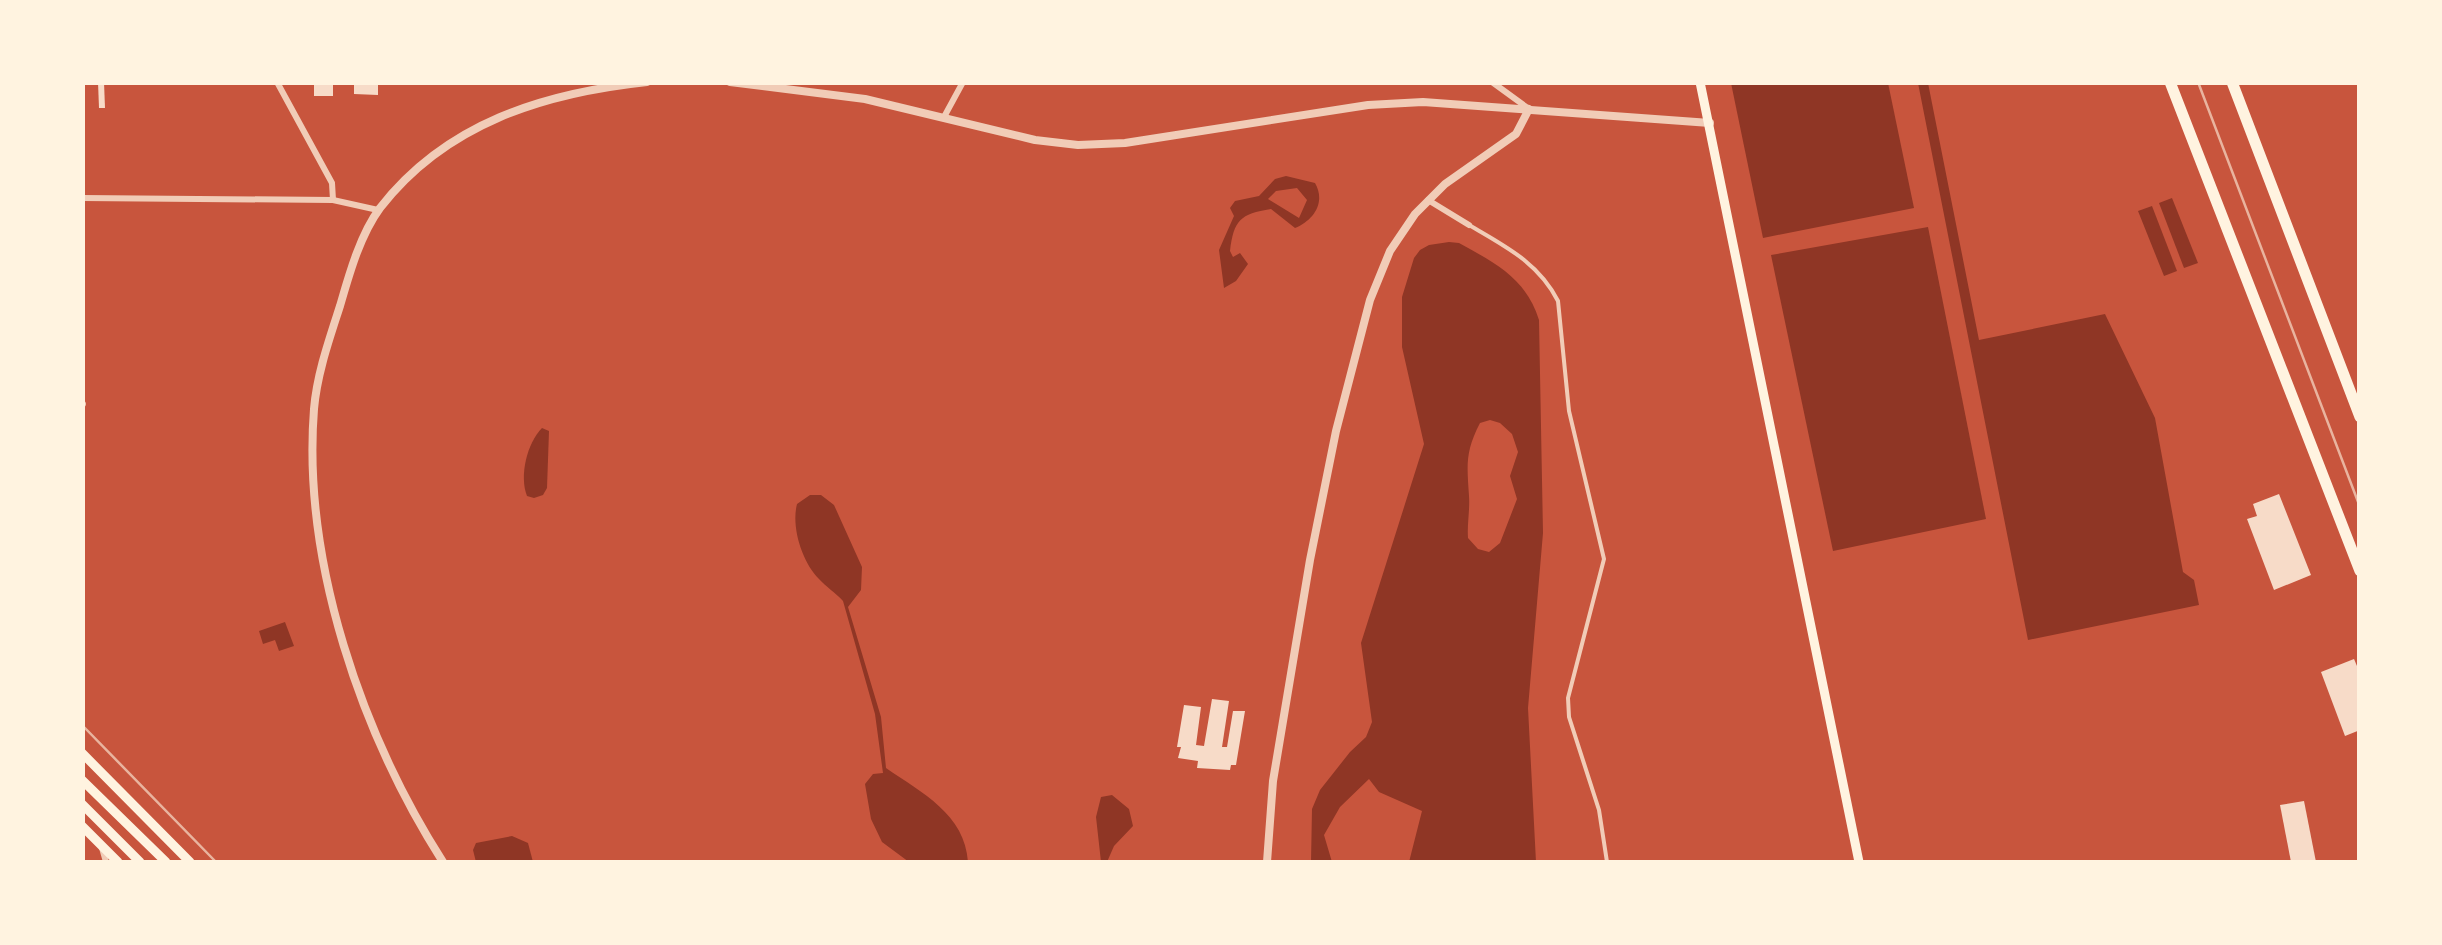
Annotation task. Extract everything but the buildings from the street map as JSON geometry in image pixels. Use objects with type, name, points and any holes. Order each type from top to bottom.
[{"type":"highway","points":[[2170,82],[2360,571]]},
{"type":"highway","points":[[2232,82],[2360,417]]},
{"type":"main road","points":[[1700,82],[1859,862]]},
{"type":"main road","points":[[82,753],[190,862]]},
{"type":"main road","points":[[82,780],[166,862]]},
{"type":"main road","points":[[82,804],[140,862]]},
{"type":"main road","points":[[82,826],[118,862]]},
{"type":"street","points":[[278,82],[332,183],[333,200]]},
{"type":"street","points":[[443,862],[404,796],[361,699],[342,636],[316,516],[313,429],[319,375],[356,258],[378,210],[436,154],[494,118],[551,98],[647,82]]},
{"type":"street","points":[[730,82],[865,99],[1036,140],[1078,145],[1125,143],[1368,104],[1422,102],[1710,123]]},
{"type":"street","points":[[944,117],[962,82]]},
{"type":"street","points":[[1492,82],[1529,110]]},
{"type":"street","points":[[1267,862],[1273,781],[1310,560],[1359,335],[1390,251],[1428,200],[1469,165],[1516,134],[1529,110]]},
{"type":"street","points":[[82,198],[333,200],[378,210]]},
{"type":"street","points":[[1428,200],[1526,260],[1550,286],[1558,302],[1569,411],[1604,559],[1568,698],[1569,717],[1599,810],[1607,862]]},
{"type":"street","points":[[102,847],[106,862]]},
{"type":"shaded area","points":[[1731,83],[1888,83],[1914,208],[1763,238]]},
{"type":"shaded area","points":[[1918,83],[1928,83],[1979,340],[2105,314],[2155,418],[2183,572],[2194,580],[2199,605],[2028,640]]},
{"type":"shaded area","points":[[1286,176],[1315,183],[1319,197],[1316,210],[1295,228],[1271,209],[1240,220],[1230,251],[1233,257],[1240,253],[1248,264],[1236,281],[1224,288],[1219,250],[1234,216],[1230,208],[1235,201],[1259,196],[1275,179]],"holes":[[[1297,188],[1307,200],[1299,218],[1268,199],[1276,191]]]},
{"type":"shaded area","points":[[2172,198],[2198,263],[2184,268],[2159,203]]},
{"type":"shaded area","points":[[2152,206],[2177,271],[2164,276],[2138,211]]},
{"type":"shaded area","points":[[1928,227],[1986,519],[1833,551],[1771,255]]},
{"type":"shaded area","points":[[1459,243],[1497,265],[1526,293],[1539,320],[1543,533],[1528,708],[1536,862],[1409,862],[1422,811],[1379,792],[1369,779],[1340,807],[1324,835],[1332,862],[1311,862],[1312,809],[1320,790],[1366,737],[1372,722],[1361,643],[1424,444],[1402,347],[1402,297],[1414,258],[1429,245]],"holes":[[[1480,423],[1500,423],[1512,434],[1518,452],[1510,476],[1517,499],[1500,543],[1489,552],[1478,549],[1468,538],[1468,459]]]},
{"type":"shaded area","points":[[542,428],[549,431],[547,488],[543,495],[534,498],[527,496],[524,470],[532,442]]},
{"type":"shaded area","points":[[810,495],[821,495],[834,505],[862,567],[861,590],[848,607],[881,717],[886,768],[927,796],[950,818],[965,845],[968,862],[909,862],[882,842],[871,819],[865,784],[873,774],[883,773],[875,714],[843,601],[813,572],[799,544],[797,504]]},
{"type":"shaded area","points":[[285,622],[294,646],[279,651],[275,640],[263,644],[259,631]]},
{"type":"shaded area","points":[[1112,795],[1129,809],[1133,826],[1114,846],[1107,862],[1101,862],[1096,817],[1101,797]]},
{"type":"shaded area","points":[[512,836],[528,843],[533,862],[476,862],[476,843]]},
{"type":"railway","points":[[2198,82],[2360,507]]},
{"type":"railway","points":[[82,725],[216,862]]}]
